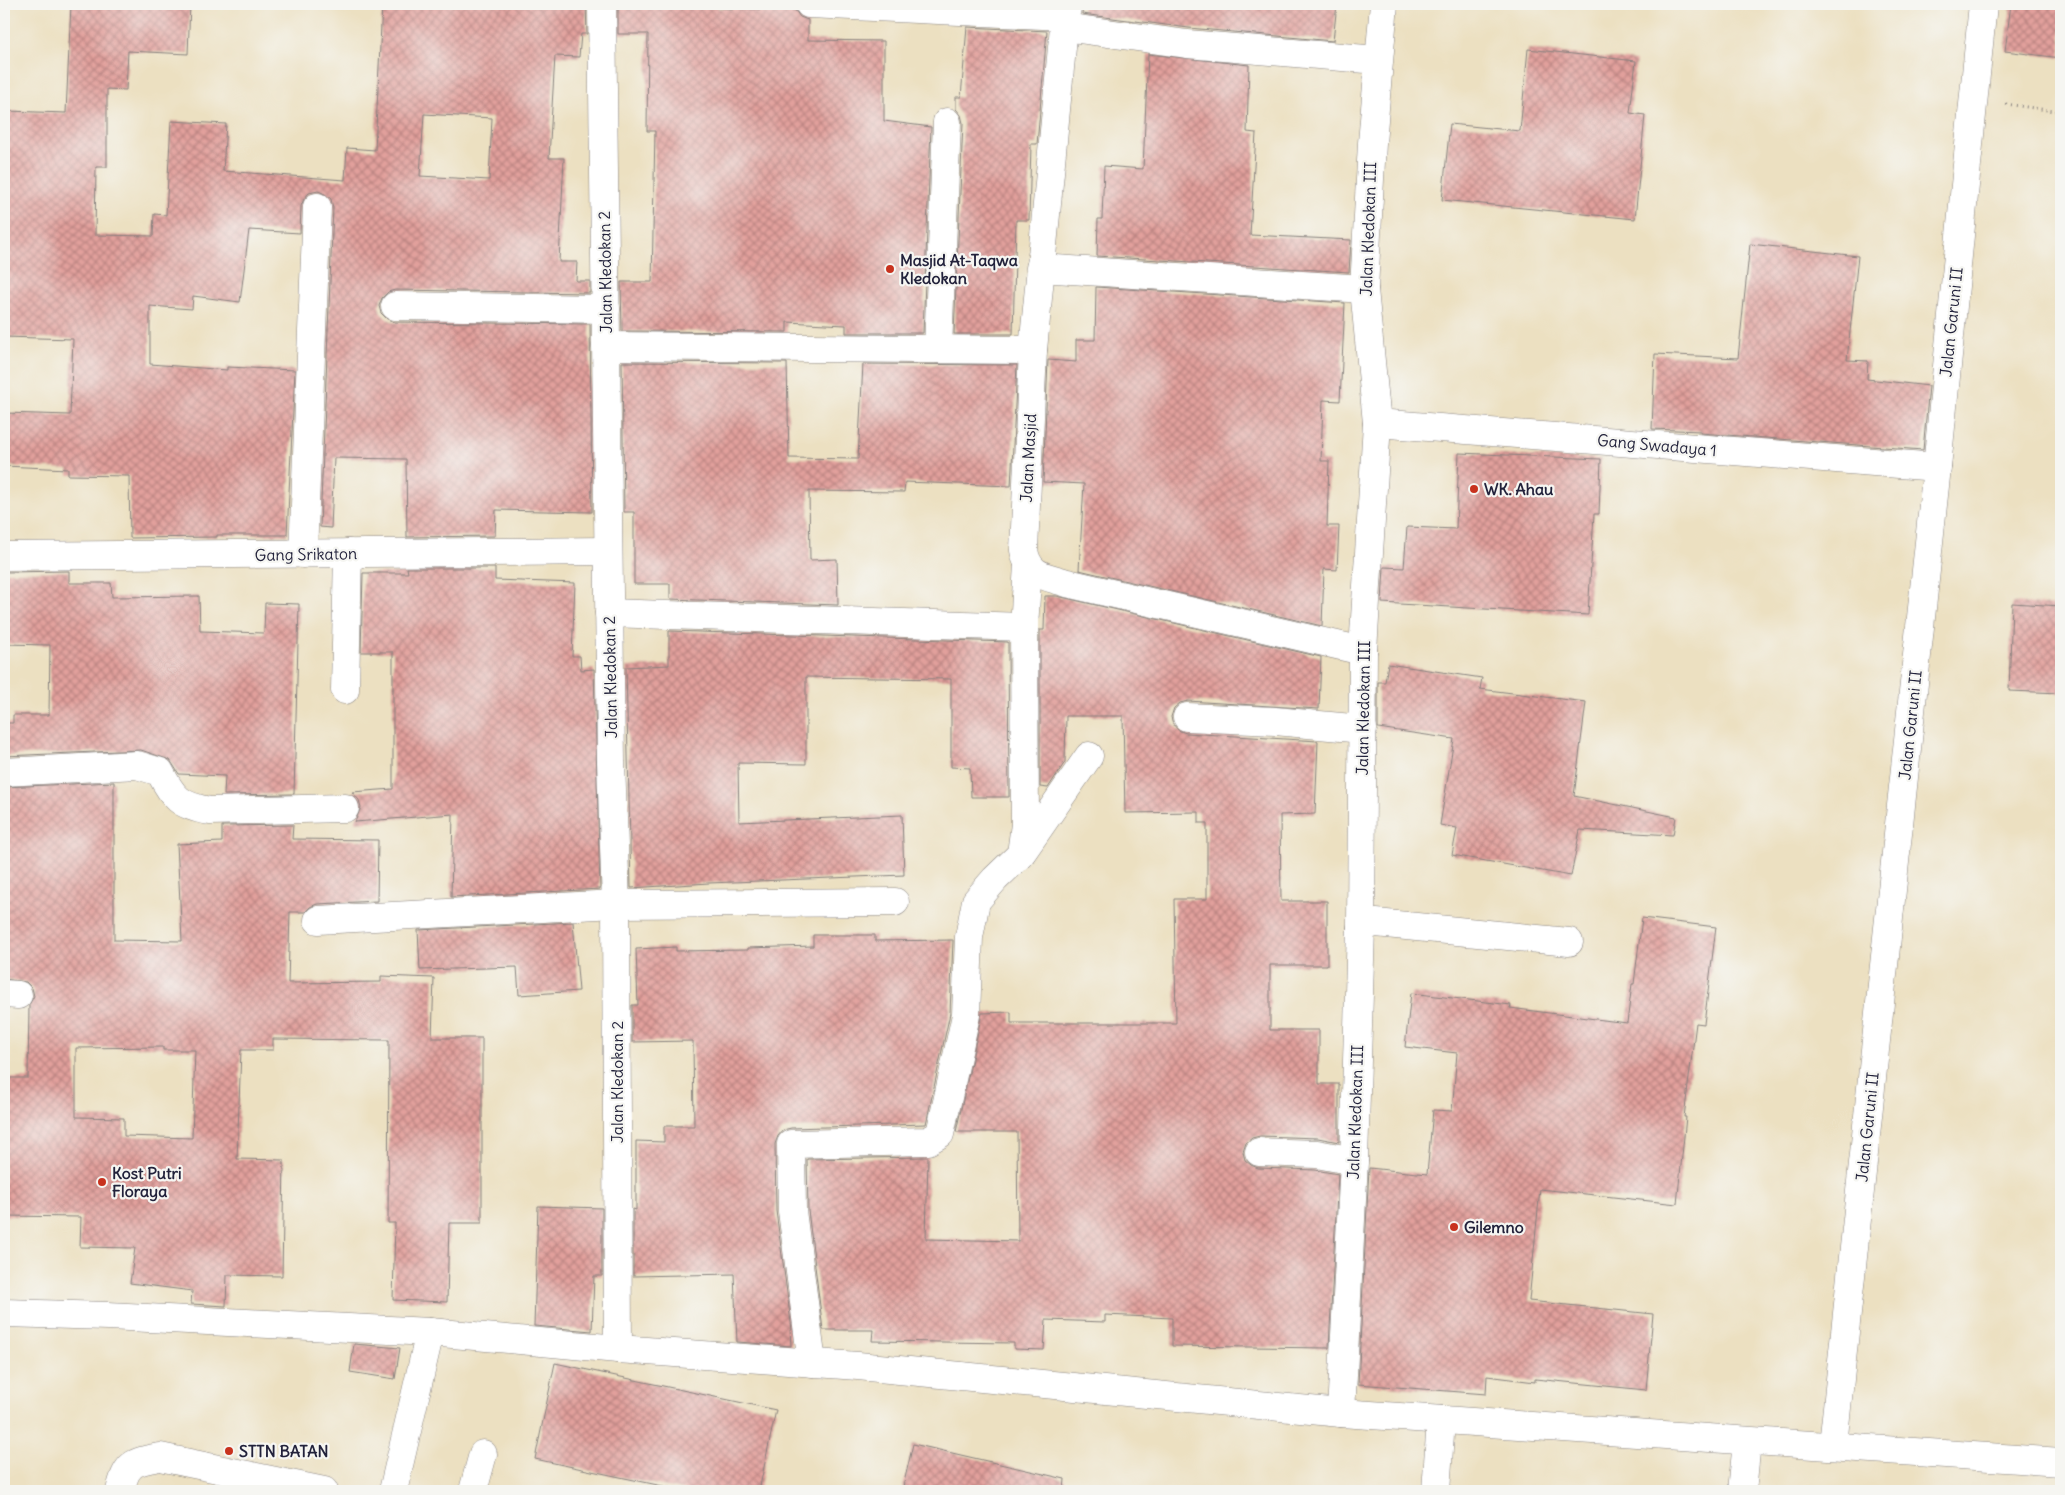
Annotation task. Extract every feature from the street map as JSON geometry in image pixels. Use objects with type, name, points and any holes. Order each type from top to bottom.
[{"type":"street","name":"Jalan Kledokan 2","points":[[602,4],[611,762],[616,904],[618,1350]]},
{"type":"street","points":[[809,4],[869,5],[1066,16],[1187,44],[1378,60]]},
{"type":"street","name":"Jalan Kledokan III","points":[[1342,1413],[1354,1161],[1361,928],[1363,651],[1378,423],[1364,289],[1378,60],[1384,4]]},
{"type":"street","name":"Jalan Garuni II","points":[[1833,1445],[1937,467],[1983,4]]},
{"type":"street","name":"Jalan Masjid","points":[[1021,854],[1026,800],[1024,627],[1028,566],[1024,550],[1033,350],[1066,16]]},
{"type":"street","points":[[938,349],[947,122]]},
{"type":"street","points":[[303,554],[317,207]]},
{"type":"street","points":[[1040,268],[1364,289]]},
{"type":"street","points":[[395,306],[606,309]]},
{"type":"street","points":[[606,346],[1033,350]]},
{"type":"street","name":"Gang Swadaya 1","points":[[1378,423],[1937,467]]},
{"type":"street","name":"Gang Srikaton","points":[[4,556],[608,551]]},
{"type":"street","points":[[345,690],[348,553]]},
{"type":"street","points":[[1028,566],[1032,571],[1067,583],[1363,651]]},
{"type":"street","points":[[610,613],[1024,627]]},
{"type":"street","points":[[1187,716],[1275,721],[1362,729]]},
{"type":"street","points":[[812,1363],[792,1211],[791,1144],[928,1141],[940,1134],[966,1015],[969,937],[976,901],[1021,854],[1089,756]]},
{"type":"street","points":[[4,772],[137,765],[160,772],[171,793],[191,808],[210,811],[345,808]]},
{"type":"street","points":[[318,920],[616,904],[894,902]]},
{"type":"street","points":[[1361,928],[1376,923],[1569,942]]},
{"type":"street","points":[[1260,1152],[1317,1154],[1354,1161]]},
{"type":"street","points":[[4,1313],[108,1316],[430,1332],[618,1350],[812,1363],[1342,1413],[2061,1462]]},
{"type":"street","points":[[393,1491],[430,1332]]},
{"type":"street","points":[[1436,1491],[1441,1420]]},
{"type":"street","points":[[1742,1491],[1747,1442]]},
{"type":"street","points":[[473,1491],[483,1454]]},
{"type":"street","points":[[120,1491],[124,1474],[136,1461],[160,1457],[324,1491]]},
{"type":"path","points":[[1974,99],[2061,112]]},
{"type":"building","points":[[71,4],[190,4],[188,54],[128,51],[126,90],[107,89],[107,167],[96,167],[95,235],[153,236],[154,214],[166,215],[171,121],[226,124],[223,171],[345,180],[347,148],[375,150],[382,4],[586,4],[587,34],[581,34],[579,57],[555,56],[549,158],[564,158],[559,262],[577,262],[576,281],[590,281],[590,293],[395,290],[388,292],[382,298],[379,306],[381,313],[387,319],[395,322],[590,324],[592,512],[496,510],[495,536],[407,537],[406,459],[334,458],[331,528],[320,527],[333,208],[331,199],[318,191],[309,193],[301,206],[300,233],[249,230],[240,302],[193,296],[192,309],[150,306],[150,364],[227,370],[227,367],[295,370],[287,535],[130,538],[129,476],[68,475],[68,469],[4,466],[4,413],[70,415],[73,339],[4,337],[4,185],[7,111],[66,113]],"holes":[[[424,114],[492,118],[489,180],[420,176]]]},
{"type":"building","points":[[618,4],[718,4],[718,8],[795,10],[800,17],[808,20],[808,40],[884,41],[884,121],[931,127],[923,333],[846,333],[846,325],[787,322],[787,332],[622,331],[621,282],[652,282],[655,131],[647,131],[648,34],[618,34]]},
{"type":"building","points":[[1083,4],[1337,4],[1333,41],[1189,28],[1082,14]]},
{"type":"building","points":[[2011,4],[2061,4],[2061,58],[2005,51]]},
{"type":"building","points":[[967,27],[1047,31],[1037,144],[1031,144],[1029,220],[1016,220],[1013,334],[954,334],[963,123],[961,115],[956,109],[956,97],[961,97]]},
{"type":"building","points":[[1528,49],[1636,61],[1630,113],[1645,115],[1635,219],[1442,200],[1450,124],[1520,131]]},
{"type":"building","points":[[1148,54],[1249,65],[1247,132],[1256,133],[1250,235],[1351,240],[1349,272],[1097,256],[1098,219],[1102,219],[1104,166],[1143,169]]},
{"type":"building","points":[[1750,244],[1858,256],[1847,360],[1868,361],[1867,379],[1929,386],[1923,450],[1700,433],[1700,431],[1652,429],[1655,354],[1738,358]]},
{"type":"building","points":[[1096,287],[1345,303],[1340,401],[1323,400],[1321,461],[1329,461],[1327,526],[1339,526],[1337,570],[1324,569],[1322,626],[1079,570],[1084,484],[1043,482],[1048,360],[1076,362],[1076,340],[1095,340]]},
{"type":"building","points":[[622,362],[787,363],[789,458],[858,459],[863,364],[1017,365],[1011,486],[905,482],[904,492],[809,491],[810,560],[837,559],[838,605],[670,599],[670,584],[634,584],[634,512],[624,512]]},
{"type":"building","points":[[1459,453],[1601,459],[1599,514],[1594,514],[1588,615],[1382,603],[1384,567],[1404,568],[1407,527],[1456,529]]},
{"type":"building","points":[[407,568],[495,568],[495,580],[575,583],[572,656],[580,656],[581,670],[594,669],[600,889],[451,897],[453,814],[355,822],[361,807],[359,800],[352,792],[393,789],[393,652],[361,652],[363,573],[408,573]]},
{"type":"building","points":[[69,571],[69,583],[111,583],[112,597],[199,596],[200,631],[264,633],[265,603],[299,604],[294,794],[224,795],[225,776],[179,774],[170,760],[141,750],[4,756],[4,723],[13,723],[13,715],[49,715],[50,645],[4,644],[4,572]]},
{"type":"building","points":[[1045,596],[1057,596],[1321,657],[1319,709],[1188,701],[1180,703],[1174,708],[1171,717],[1173,724],[1178,730],[1186,733],[1318,741],[1315,814],[1280,815],[1281,901],[1327,901],[1327,965],[1270,965],[1270,1030],[1319,1030],[1319,1084],[1339,1084],[1339,1142],[1318,1138],[1260,1136],[1252,1138],[1246,1143],[1243,1152],[1245,1160],[1258,1168],[1315,1170],[1338,1174],[1329,1348],[1172,1346],[1172,1318],[1105,1315],[1105,1322],[1046,1320],[1044,1350],[1014,1349],[1014,1343],[872,1341],[873,1330],[823,1330],[808,1210],[807,1159],[928,1157],[926,1239],[1018,1241],[1017,1132],[956,1132],[982,1013],[1011,1012],[1011,1023],[1176,1023],[1174,899],[1207,899],[1207,823],[1199,823],[1199,812],[1125,813],[1123,716],[1066,716],[1065,762],[1048,788],[1040,787],[1040,630],[1044,630]]},
{"type":"building","points":[[2012,603],[2061,606],[2061,693],[2009,691]]},
{"type":"building","points":[[669,631],[1008,642],[1009,797],[971,797],[970,768],[951,767],[951,679],[806,677],[806,764],[738,763],[739,822],[902,815],[904,875],[631,888],[626,667],[669,665]]},
{"type":"building","points":[[1388,664],[1482,678],[1480,689],[1586,702],[1574,796],[1676,817],[1673,835],[1580,830],[1571,876],[1452,855],[1457,828],[1440,825],[1454,739],[1378,728],[1378,682],[1385,682]]},
{"type":"building","points":[[114,782],[114,940],[182,941],[177,844],[222,842],[222,826],[293,825],[292,839],[378,840],[377,901],[317,904],[305,912],[290,912],[288,983],[381,982],[381,976],[434,978],[432,1038],[482,1038],[482,1223],[449,1223],[447,1302],[393,1300],[395,1223],[388,1223],[389,1040],[273,1039],[273,1050],[241,1050],[237,1159],[284,1160],[282,1276],[227,1275],[226,1306],[191,1304],[192,1291],[130,1283],[135,1248],[80,1247],[81,1217],[4,1216],[4,1078],[28,1078],[29,1005],[34,996],[32,988],[26,982],[4,979],[4,787]],"holes":[[[163,1047],[163,1050],[195,1050],[192,1138],[124,1136],[124,1118],[76,1117],[76,1048]]]},
{"type":"building","points":[[1642,918],[1716,927],[1704,1024],[1696,1023],[1684,1117],[1686,1117],[1677,1204],[1540,1189],[1529,1301],[1653,1314],[1646,1390],[1535,1379],[1535,1382],[1487,1376],[1486,1394],[1358,1384],[1369,1168],[1427,1174],[1433,1110],[1452,1111],[1457,1053],[1405,1047],[1411,993],[1511,1005],[1510,1008],[1627,1023]]},
{"type":"building","points":[[573,922],[579,991],[519,995],[517,967],[420,970],[418,930]]},
{"type":"building","points":[[813,935],[875,935],[875,941],[953,940],[950,1013],[926,1124],[791,1128],[783,1130],[778,1136],[775,1144],[776,1211],[792,1330],[790,1330],[791,1346],[737,1342],[734,1274],[633,1276],[633,1209],[636,1210],[636,1141],[664,1142],[664,1126],[694,1126],[693,1041],[632,1042],[632,1005],[638,1005],[636,949],[676,947],[676,951],[748,950],[748,948],[813,946]]},
{"type":"building","points":[[538,1206],[602,1208],[602,1276],[594,1276],[592,1331],[534,1326]]},
{"type":"building","points":[[354,1344],[400,1348],[395,1379],[350,1372]]},
{"type":"building","points":[[555,1363],[776,1410],[759,1491],[686,1491],[535,1459]]},
{"type":"building","points":[[913,1444],[1065,1479],[1064,1491],[902,1491]]},
{"type":"place","name":"Masjid At-Taqwa Kledokan","points":[[890,269]]},
{"type":"place","name":"WK. Ahau","points":[[1474,489]]},
{"type":"place","name":"Kost Putri Floraya","points":[[102,1182]]},
{"type":"place","name":"Gilemno","points":[[1454,1227]]},
{"type":"place","name":"STTN BATAN","points":[[229,1451]]}]
